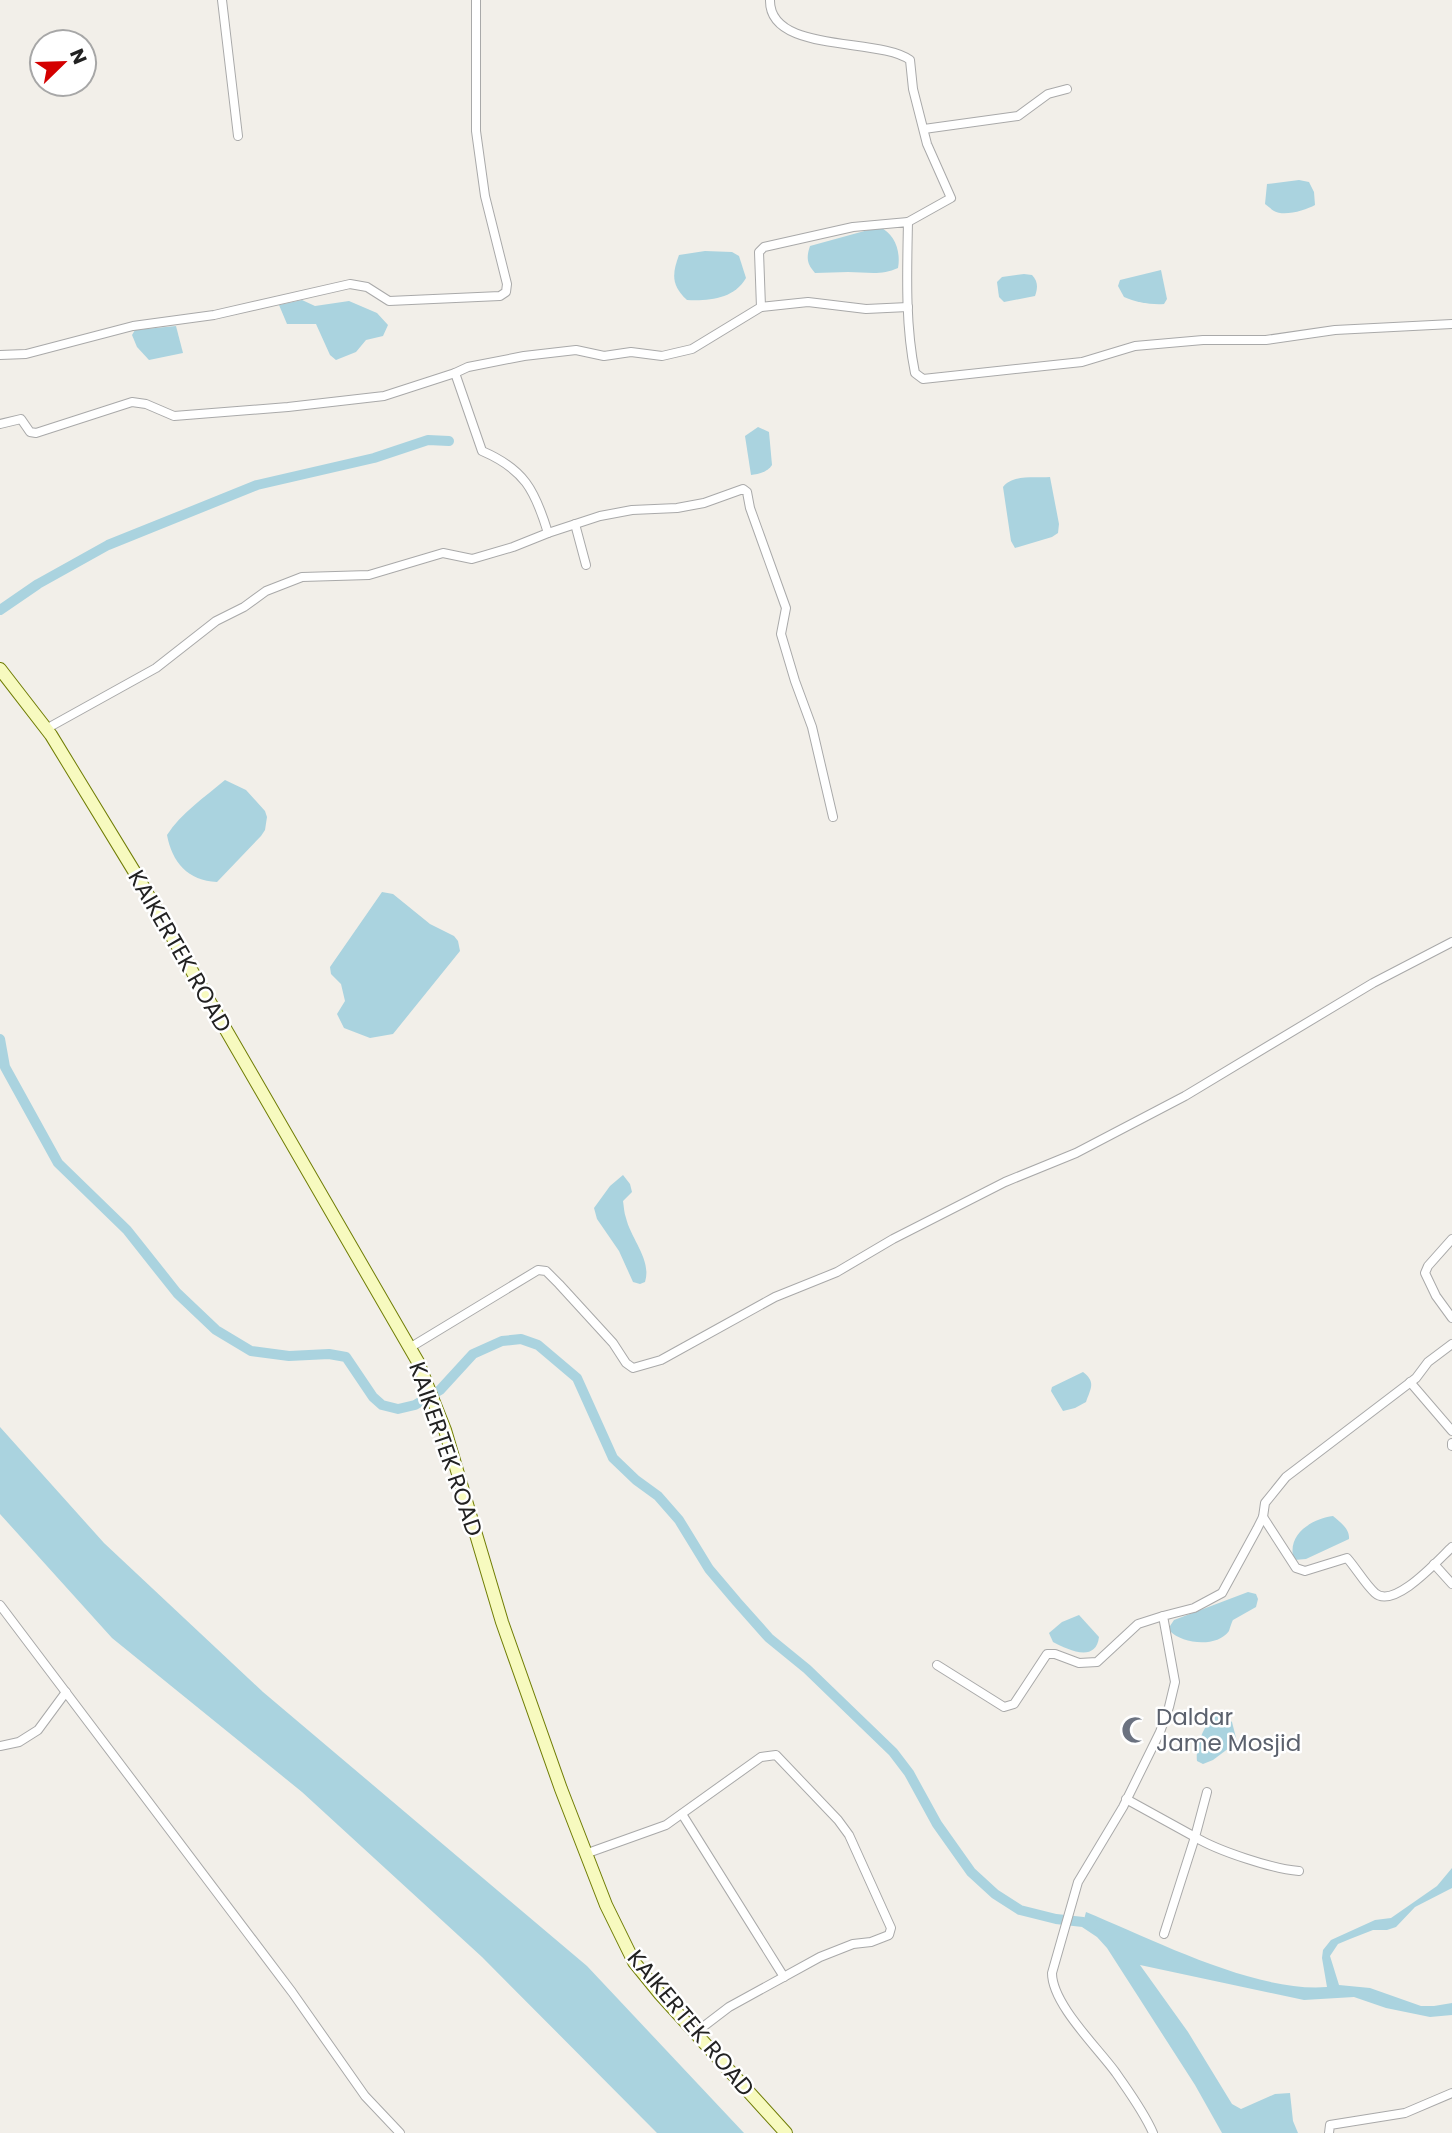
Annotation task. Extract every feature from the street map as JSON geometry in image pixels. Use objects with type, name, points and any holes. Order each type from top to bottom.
[{"type":"main road","name":"KAIKERTEK ROAD","points":[[0,669],[46,729],[142,886],[411,1347],[445,1430],[502,1622],[585,1854],[634,1962],[786,2133]]},
{"type":"street","points":[[222,0],[238,136]]},
{"type":"street","points":[[0,355],[26,354],[134,326],[214,315],[350,284],[367,287],[389,301],[500,296],[506,292],[507,284],[485,196],[475,131],[476,0]]},
{"type":"street","points":[[761,307],[757,260],[758,252],[764,247],[853,227],[908,222],[951,198],[927,144],[913,89],[910,60],[900,52],[825,41],[792,33],[777,21],[770,8],[770,0]]},
{"type":"street","points":[[924,129],[1018,116],[1048,94],[1067,89]]},
{"type":"street","points":[[908,222],[908,307],[915,373],[923,379],[1082,362],[1135,346],[1203,340],[1266,340],[1335,330],[1452,324]]},
{"type":"street","points":[[0,424],[21,419],[30,432],[36,433],[132,402],[146,404],[174,416],[384,396],[468,368],[524,356],[576,350],[604,356],[631,352],[662,356],[692,349],[761,307],[808,303],[866,309],[908,307]]},
{"type":"street","points":[[455,373],[482,451],[504,460],[530,487],[536,496],[548,533]]},
{"type":"street","points":[[46,729],[156,668],[216,621],[244,607],[266,591],[302,576],[369,575],[443,552],[472,559],[600,516],[704,503],[743,489],[747,492],[750,508],[786,608],[781,634],[812,727],[833,817]]},
{"type":"street","points":[[575,524],[586,565]]},
{"type":"street","points":[[411,1347],[538,1270],[546,1271],[559,1284],[614,1343],[626,1363],[633,1368],[660,1360],[775,1297],[837,1272],[892,1239],[1005,1182],[1076,1153],[1185,1096],[1373,983],[1452,942]]},
{"type":"street","points":[[1452,1239],[1425,1273],[1436,1296],[1452,1318]]},
{"type":"street","points":[[937,1665],[1004,1707],[1014,1704],[1047,1654],[1055,1654],[1079,1663],[1097,1662],[1138,1624],[1194,1608],[1222,1593],[1263,1517],[1265,1503],[1286,1478],[1410,1382],[1428,1362],[1452,1344]]},
{"type":"street","points":[[1410,1382],[1452,1432]]},
{"type":"street","points":[[1263,1517],[1296,1568],[1305,1571],[1347,1558],[1377,1595],[1390,1597],[1402,1592],[1452,1547]]},
{"type":"street","points":[[1434,1564],[1452,1584]]},
{"type":"street","points":[[0,1605],[292,1992],[365,2096],[400,2133]]},
{"type":"street","points":[[1153,2133],[1135,2100],[1064,2005],[1052,1983],[1052,1973],[1078,1882],[1126,1799],[1160,1732],[1175,1682],[1163,1616]]},
{"type":"street","points":[[0,1746],[19,1742],[38,1730],[66,1692]]},
{"type":"street","points":[[585,1854],[666,1825],[761,1757],[772,1754],[838,1819],[849,1835],[891,1932],[883,1939],[853,1944],[820,1957],[729,2007],[695,2032]]},
{"type":"street","points":[[1164,1934],[1207,1792]]},
{"type":"street","points":[[1126,1799],[1207,1844],[1278,1869],[1299,1871]]},
{"type":"street","points":[[681,1814],[784,1977]]},
{"type":"street","points":[[1329,2133],[1330,2124],[1405,2113],[1452,2092]]},
{"type":"water","points":[[1299,180],[1309,182],[1314,192],[1315,205],[1301,211],[1278,213],[1265,204],[1267,184]]},
{"type":"water","points":[[879,227],[893,238],[896,244],[898,268],[879,273],[815,273],[810,267],[810,246]]},
{"type":"water","points":[[705,251],[732,252],[739,256],[746,278],[735,290],[720,297],[687,300],[674,279],[679,255]]},
{"type":"water","points":[[1161,270],[1167,299],[1164,304],[1128,299],[1118,286],[1120,280]]},
{"type":"water","points":[[1032,275],[1035,280],[1035,296],[1004,302],[999,297],[997,282],[1002,277]]},
{"type":"water","points":[[302,300],[315,306],[349,301],[377,313],[388,325],[383,336],[366,340],[356,352],[336,360],[330,355],[316,324],[287,324],[279,305]]},
{"type":"water","points":[[176,326],[183,353],[149,360],[137,347],[132,335],[135,330]]},
{"type":"water","points":[[758,427],[769,432],[772,465],[765,471],[751,475],[745,436]]},
{"type":"water","points":[[1050,477],[1059,524],[1058,533],[1015,548],[1011,541],[1003,487],[1018,478]]},
{"type":"water","points":[[225,780],[246,790],[265,811],[265,830],[217,882],[207,881],[183,868],[173,854],[167,835],[186,812]]},
{"type":"water","points":[[382,892],[393,894],[430,924],[454,936],[460,951],[393,1034],[370,1038],[344,1028],[337,1014],[345,1001],[341,984],[331,974],[330,967]]},
{"type":"water","points":[[623,1175],[632,1192],[623,1201],[625,1214],[646,1266],[645,1282],[640,1284],[633,1282],[619,1251],[597,1219],[594,1208],[610,1186]]},
{"type":"water","points":[[1083,1372],[1091,1382],[1086,1402],[1063,1411],[1051,1391],[1052,1387]]},
{"type":"water","points":[[0,1427],[104,1543],[263,1692],[587,1966],[744,2133],[657,2133],[482,1957],[302,1792],[112,1638],[0,1514]]},
{"type":"water","points":[[1333,1516],[1346,1529],[1349,1539],[1306,1559],[1294,1560],[1294,1543],[1302,1530],[1316,1521]]},
{"type":"water","points":[[1248,1592],[1256,1594],[1256,1607],[1233,1620],[1229,1631],[1216,1640],[1191,1641],[1170,1631],[1174,1620]]},
{"type":"water","points":[[1079,1615],[1099,1637],[1093,1650],[1087,1652],[1073,1651],[1053,1642],[1049,1633],[1062,1622]]},
{"type":"water","points":[[1215,1716],[1224,1716],[1232,1722],[1237,1742],[1203,1764],[1197,1761],[1199,1743],[1207,1724]]},
{"type":"water","points":[[1452,1868],[1452,1888],[1415,1907],[1396,1927],[1373,1930],[1338,1944],[1330,1956],[1339,1985],[1370,1988],[1421,2006],[1452,2003],[1452,2015],[1430,2017],[1386,2008],[1354,1997],[1304,2000],[1140,1965],[1188,2032],[1232,2104],[1241,2109],[1275,2094],[1290,2093],[1293,2121],[1298,2133],[1222,2133],[1195,2085],[1107,1948],[1082,1927],[1086,1912],[1237,1973],[1299,1987],[1327,1987],[1322,1958],[1323,1950],[1331,1940],[1375,1920],[1391,1918],[1437,1886]]},
{"type":"waterway","points":[[0,610],[38,584],[108,545],[257,485],[374,458],[428,440],[449,441]]},
{"type":"waterway","points":[[0,1039],[5,1067],[58,1163],[127,1230],[177,1293],[216,1330],[251,1351],[289,1356],[329,1354],[346,1357],[373,1397],[382,1405],[398,1409],[415,1405],[440,1390],[473,1354],[502,1341],[521,1339],[538,1345],[577,1378],[613,1458],[658,1496],[679,1520],[709,1569],[737,1602],[769,1638],[807,1669],[893,1752],[909,1773],[937,1824],[971,1872],[995,1894],[1020,1910],[1094,1925]]},
{"type":"place","name":"Daldar Jame Mosjid","points":[[1135,1730]]}]
